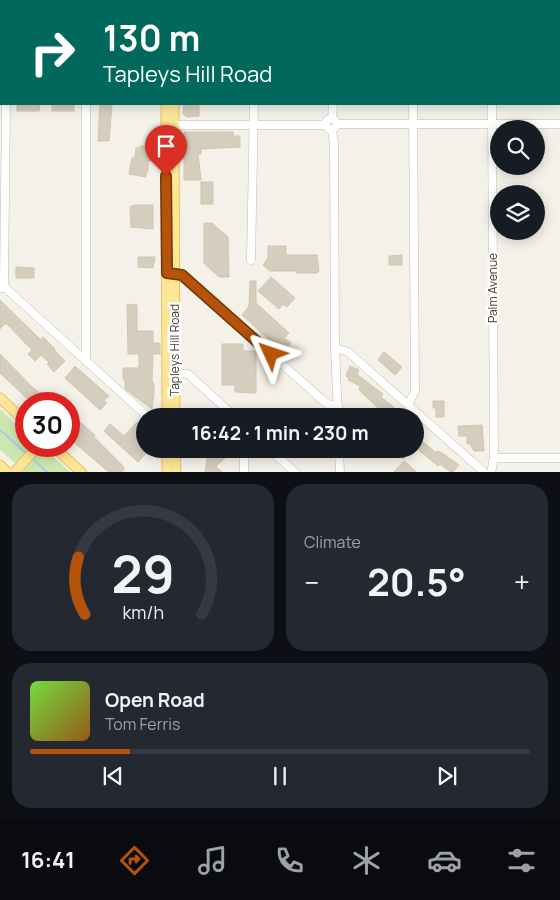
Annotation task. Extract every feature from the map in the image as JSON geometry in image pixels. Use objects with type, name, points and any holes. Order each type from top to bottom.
[{"type":"main road","name":"Tapleys Hill Road","points":[[166,105],[170,125],[171,273],[171,372],[168,408]]},
{"type":"main road","name":"Tapleys Hill Road","points":[[170,125],[174,105]]},
{"type":"main road","name":"Tapleys Hill Road","points":[[171,372],[174,408]]},
{"type":"main road","points":[[0,398],[15,412]]},
{"type":"main road","points":[[14,472],[29,457]]},
{"type":"main road","points":[[65,457],[82,472]]},
{"type":"main road","points":[[167,458],[167,472]]},
{"type":"main road","points":[[175,458],[176,472]]},
{"type":"main road","points":[[0,466],[8,472]]},
{"type":"street","points":[[6,105],[1,286],[138,408]]},
{"type":"street","points":[[86,105],[86,361]]},
{"type":"street","points":[[251,260],[254,105]]},
{"type":"street","points":[[171,273],[182,275],[326,404],[338,406],[334,348],[333,105]]},
{"type":"street","points":[[408,405],[415,391],[413,105]]},
{"type":"street","name":"Palm Avenue","points":[[492,105],[492,120]]},
{"type":"street","points":[[545,124],[560,124]]},
{"type":"street","points":[[170,125],[490,125]]},
{"type":"street","name":"Palm Avenue","points":[[492,175],[494,458],[492,472]]},
{"type":"street","points":[[334,348],[348,352],[485,472]]},
{"type":"street","points":[[171,372],[188,374],[225,408]]},
{"type":"street","points":[[244,458],[244,472]]},
{"type":"street","points":[[280,458],[296,472]]},
{"type":"street","points":[[339,458],[340,472]]},
{"type":"street","points":[[494,458],[560,458]]},
{"type":"green space","points":[[0,409],[15,423],[15,457],[53,457],[70,472],[25,472],[0,450]]},
{"type":"building","points":[[17,105],[40,105],[39,111],[17,111]]},
{"type":"building","points":[[52,105],[74,105],[74,111],[52,111]]},
{"type":"building","points":[[100,105],[112,105],[109,141],[98,141]]},
{"type":"building","points":[[184,105],[199,105],[199,116],[187,117],[183,114]]},
{"type":"building","points":[[184,132],[233,132],[233,136],[240,136],[240,147],[201,149],[201,154],[198,154],[201,180],[184,180]]},
{"type":"building","points":[[140,146],[157,146],[157,161],[148,161],[146,177],[129,174],[132,158],[135,158],[136,148],[140,148]]},
{"type":"building","points":[[201,182],[213,182],[213,204],[201,204]]},
{"type":"building","points":[[134,205],[153,205],[153,229],[131,227],[130,207]]},
{"type":"building","points":[[204,223],[212,223],[228,237],[229,277],[219,277],[204,263]]},
{"type":"building","points":[[268,246],[286,246],[286,255],[317,255],[319,271],[317,273],[296,273],[296,271],[270,271],[263,265],[268,258]]},
{"type":"building","points":[[402,255],[402,265],[389,265],[389,256]]},
{"type":"building","points":[[138,257],[155,257],[153,268],[138,267]]},
{"type":"building","points":[[16,267],[34,268],[34,278],[16,278]]},
{"type":"building","points":[[271,277],[295,298],[287,307],[283,304],[279,309],[258,291]]},
{"type":"building","points":[[250,281],[256,281],[256,303],[289,333],[284,338],[291,343],[283,352],[242,315],[249,306]]},
{"type":"building","points":[[0,300],[41,340],[43,337],[65,361],[54,372],[47,364],[49,362],[41,355],[35,361],[28,354],[32,350],[6,323],[0,329]]},
{"type":"building","points":[[127,304],[137,305],[137,331],[153,331],[153,343],[160,343],[160,354],[153,354],[152,381],[154,383],[154,392],[152,408],[125,389],[123,368],[139,368],[139,354],[128,354]]},
{"type":"building","points":[[222,344],[243,344],[243,351],[256,351],[256,393],[235,392],[235,385],[222,385]]},
{"type":"building","points":[[384,352],[402,367],[395,375],[378,360]]},
{"type":"building","points":[[0,354],[38,392],[20,392],[0,373]]},
{"type":"building","points":[[75,366],[109,396],[104,400],[107,403],[100,410],[65,378]]},
{"type":"building","points":[[350,366],[359,370],[357,373],[359,376],[383,394],[381,397],[395,408],[378,408],[359,390],[360,386],[348,380],[349,378],[346,376]]},
{"type":"building","points":[[433,401],[444,401],[444,417],[436,417],[436,408],[433,408]]},
{"type":"building","points":[[80,422],[95,435],[94,437],[124,469],[122,472],[109,472],[80,448]]},
{"type":"building","points":[[136,423],[136,458],[142,458],[138,462],[104,431],[110,424],[124,436]]},
{"type":"building","points":[[482,425],[484,451],[474,451],[470,444],[467,444],[467,436],[459,436],[458,426]]},
{"type":"building","points":[[424,443],[436,453],[437,451],[442,453],[459,465],[453,472],[440,464],[438,466],[424,454]]},
{"type":"building","points":[[207,458],[225,458],[216,466],[222,472],[205,472]]},
{"type":"building","points":[[404,461],[416,472],[394,472]]},
{"type":"waterway","points":[[0,430],[15,443]]},
{"type":"waterway","points":[[32,458],[47,472]]},
{"type":"route","points":[[166,176],[167,273],[182,275],[271,354]]}]
